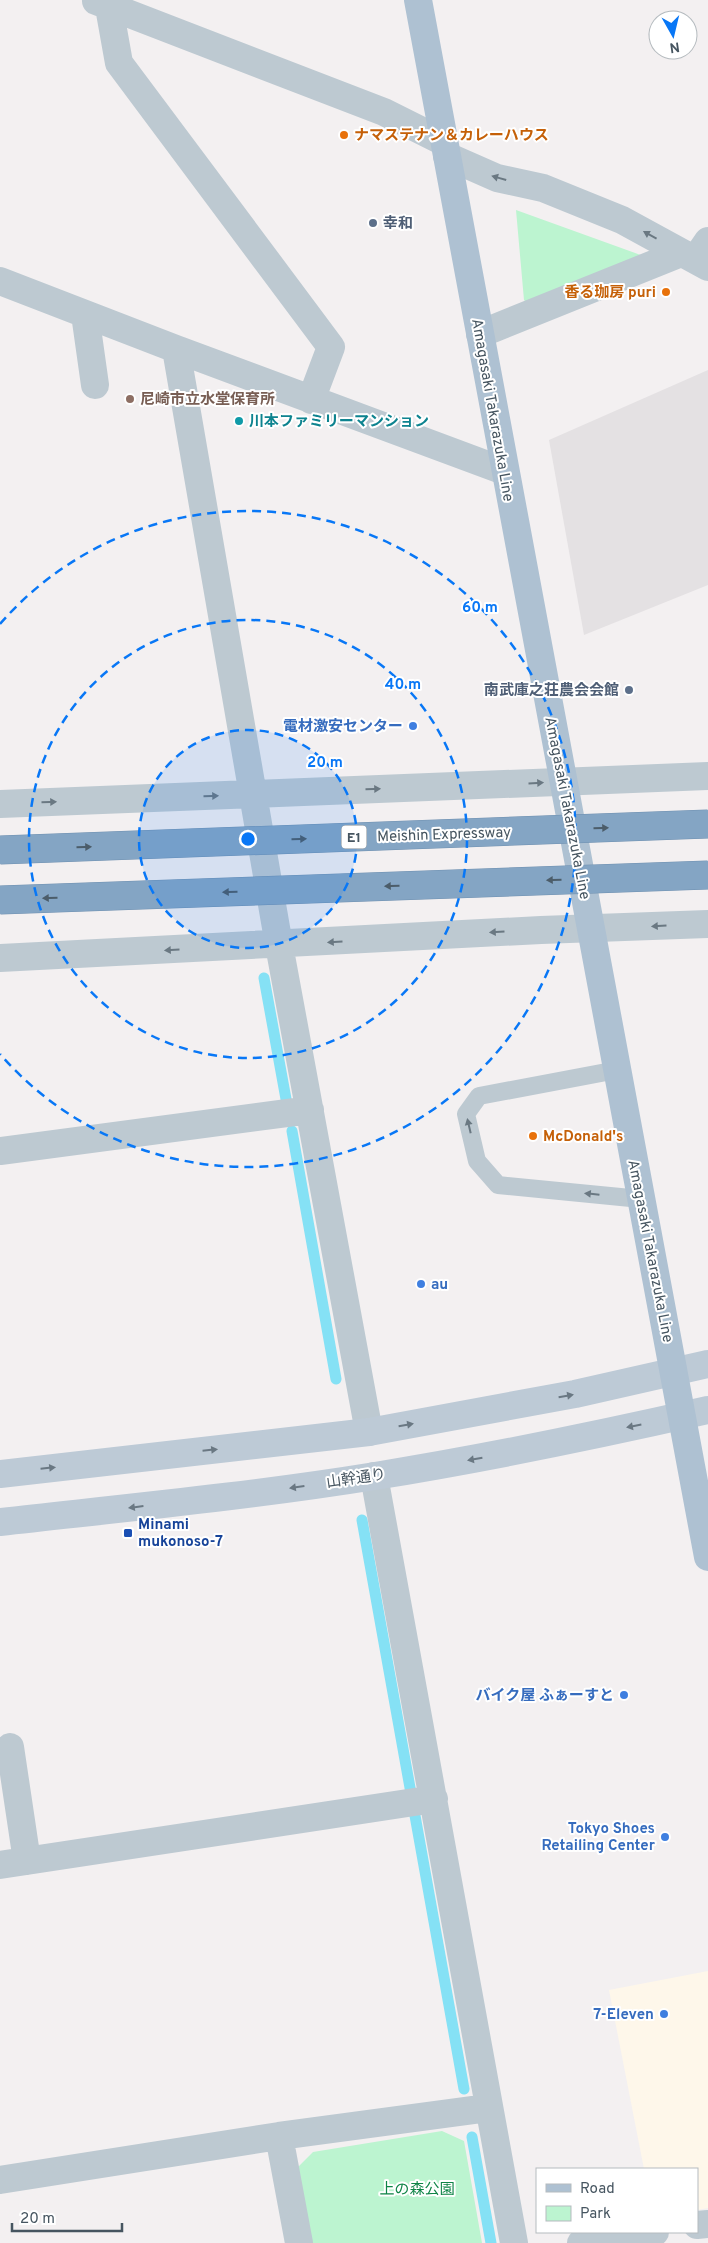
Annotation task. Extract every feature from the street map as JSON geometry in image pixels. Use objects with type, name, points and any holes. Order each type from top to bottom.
[{"type":"highway","name":"Meishin Expressway","points":[[0,850],[708,824]]},
{"type":"highway","points":[[0,900],[708,875]]},
{"type":"main road","name":"Amagasaki Takarazuka Line","points":[[418,0],[504,471],[708,1557]]},
{"type":"street","points":[[100,3],[384,112],[496,178],[543,188],[622,220],[698,255]]},
{"type":"street","points":[[100,3],[119,63],[330,347],[311,400]]},
{"type":"street","points":[[480,334],[698,255]]},
{"type":"street","points":[[0,281],[311,400],[504,471]]},
{"type":"street","points":[[85,314],[95,385]]},
{"type":"street","points":[[176,349],[279,945],[369,1432]]},
{"type":"street","points":[[0,804],[708,776]]},
{"type":"street","points":[[0,958],[542,930],[708,924]]},
{"type":"street","points":[[0,1151],[310,1110]]},
{"type":"street","points":[[0,1474],[369,1432],[575,1394],[708,1364]]},
{"type":"street","name":"山幹通り","points":[[0,1522],[237,1495],[374,1476],[507,1453],[708,1410]]},
{"type":"street","points":[[374,1476],[418,1802],[488,2108],[514,2243]]},
{"type":"street","points":[[10,1748],[27,1861]]},
{"type":"street","points":[[0,1865],[418,1802]]},
{"type":"street","points":[[0,2180],[279,2136],[488,2108]]},
{"type":"street","points":[[279,2136],[299,2243]]},
{"type":"street","points":[[581,2243],[648,2233]]},
{"type":"lane","points":[[617,1070],[479,1096],[466,1114],[477,1161],[498,1184],[641,1199]]},
{"type":"shaded area","points":[[708,370],[708,585],[584,635],[549,440]]},
{"type":"shaded area","points":[[708,1971],[708,2208],[698,2210],[698,2168],[644,2168],[609,1990]]},
{"type":"green space","points":[[516,210],[649,258],[532,307],[524,300]]},
{"type":"green space","name":"上の森公園","points":[[442,2131],[464,2141],[482,2243],[312,2243],[298,2167],[313,2152]]},
{"type":"waterway","points":[[264,978],[286,1099]]},
{"type":"waterway","points":[[292,1131],[336,1379]]},
{"type":"waterway","points":[[362,1520],[464,2089]]},
{"type":"waterway","points":[[472,2137],[491,2243]]},
{"type":"place","name":"ナマステナン＆カレーハウス","points":[[344,135]]},
{"type":"place","name":"幸和","points":[[373,223]]},
{"type":"place","name":"香る珈房 puri","points":[[666,292]]},
{"type":"place","name":"尼崎市立水堂保育所","points":[[130,399]]},
{"type":"place","name":"川本ファミリーマンション","points":[[239,421]]},
{"type":"place","name":"南武庫之荘農会会館","points":[[629,690]]},
{"type":"place","name":"電材激安センター","points":[[413,726]]},
{"type":"place","name":"McDonald's","points":[[533,1136]]},
{"type":"place","name":"au","points":[[421,1284]]},
{"type":"place","name":"Minami mukonoso-7","points":[[128,1533]]},
{"type":"place","name":"バイク屋 ふぁーすと","points":[[624,1695]]},
{"type":"place","name":"Tokyo Shoes Retailing Center","points":[[665,1837]]},
{"type":"place","name":"7-Eleven","points":[[664,2014]]}]
